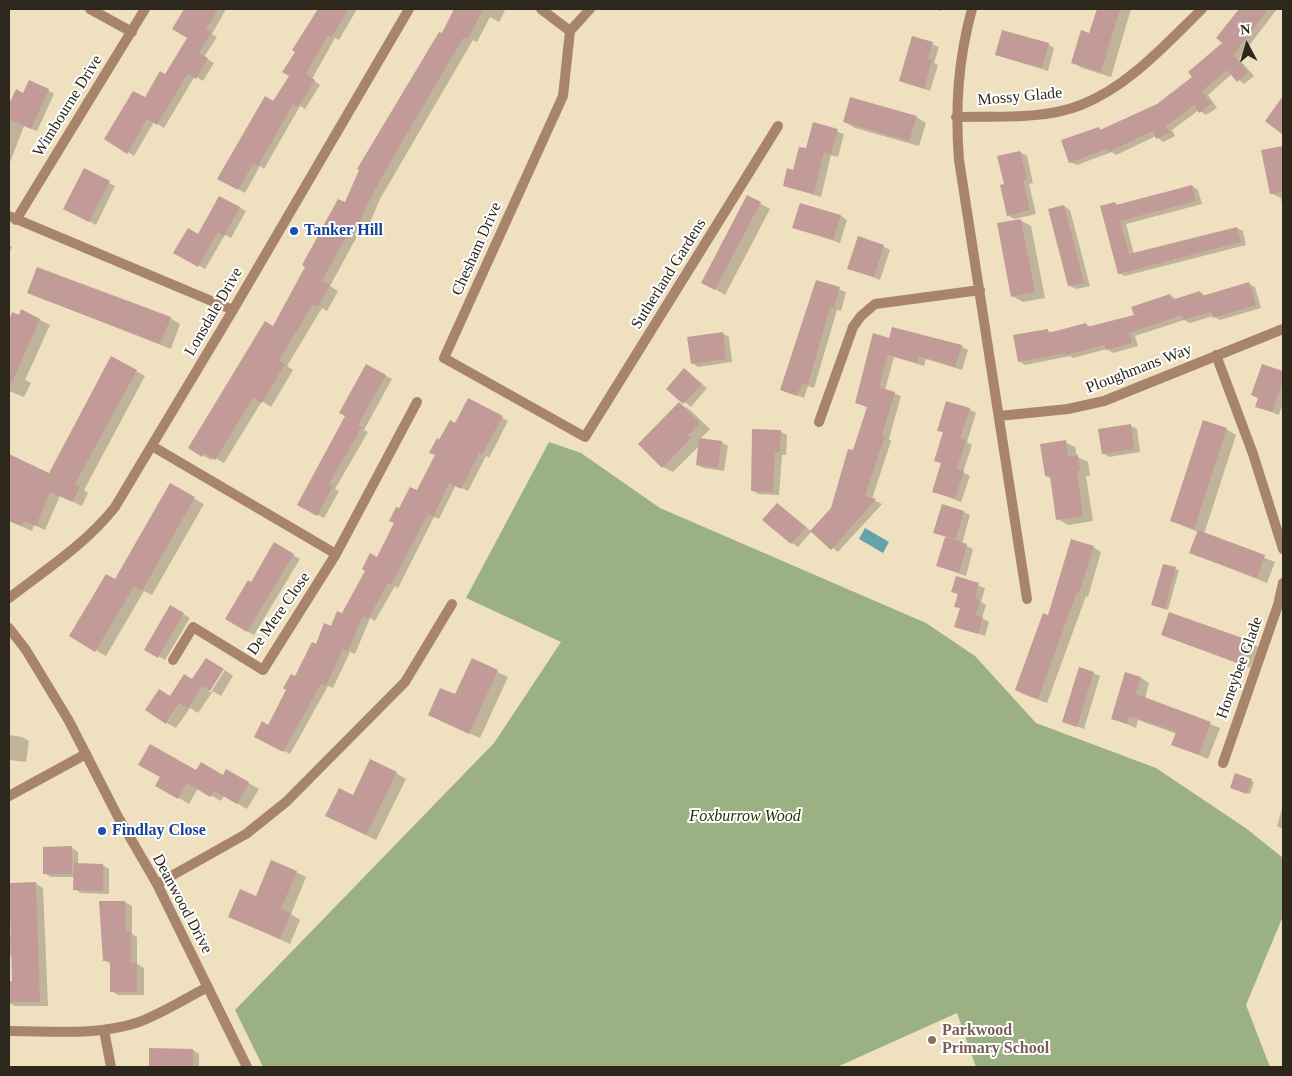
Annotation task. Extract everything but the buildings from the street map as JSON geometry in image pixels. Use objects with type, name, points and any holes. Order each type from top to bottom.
[{"type":"street","points":[[90,9],[132,32]]},
{"type":"street","name":"Wimbourne Drive","points":[[12,218],[145,9]]},
{"type":"street","name":"Lonsdale Drive","points":[[9,598],[76,547],[104,521],[152,446],[409,9]]},
{"type":"street","points":[[542,9],[570,31],[590,9]]},
{"type":"street","points":[[972,9],[960,59],[956,117],[959,160],[1028,599]]},
{"type":"street","name":"Mossy Glade","points":[[956,117],[1042,113],[1080,106],[1121,84],[1202,9]]},
{"type":"street","name":"Chesham Drive","points":[[570,31],[563,96],[444,358],[585,437]]},
{"type":"street","name":"Sutherland Gardens","points":[[585,437],[778,126]]},
{"type":"street","points":[[12,218],[233,310]]},
{"type":"street","points":[[819,422],[853,327],[875,304],[980,290]]},
{"type":"street","name":"Ploughmans Way","points":[[1000,416],[1068,409],[1104,401],[1283,329]]},
{"type":"street","points":[[1216,355],[1253,454],[1283,549]]},
{"type":"street","name":"De Mere Close","points":[[173,660],[193,627],[263,670],[336,554],[417,402]]},
{"type":"street","points":[[152,446],[336,554]]},
{"type":"street","name":"Honeybee Glade","points":[[1223,763],[1278,605],[1283,583]]},
{"type":"street","points":[[157,884],[246,834],[286,802],[406,682],[452,604]]},
{"type":"street","name":"Deanwood Drive","points":[[9,628],[26,650],[55,696],[117,815],[157,884],[247,1067]]},
{"type":"street","points":[[9,796],[86,754]]},
{"type":"street","points":[[9,1030],[104,1030],[140,1021],[208,987]]},
{"type":"street","points":[[104,1030],[111,1067]]},
{"type":"green space","name":"Foxburrow Wood","points":[[549,442],[581,453],[660,508],[926,623],[975,656],[1036,723],[1156,768],[1247,829],[1283,858],[1283,916],[1246,1005],[1270,1067],[976,1067],[957,1013],[837,1067],[263,1067],[235,1010],[494,743],[561,642],[466,598]]},
{"type":"water","points":[[865,528],[889,542],[883,553],[859,539]]},
{"type":"place","name":"Tanker Hill","points":[[294,231]]},
{"type":"place","name":"Findlay Close","points":[[102,831]]},
{"type":"place","name":"Parkwood Primary School","points":[[932,1040]]}]
